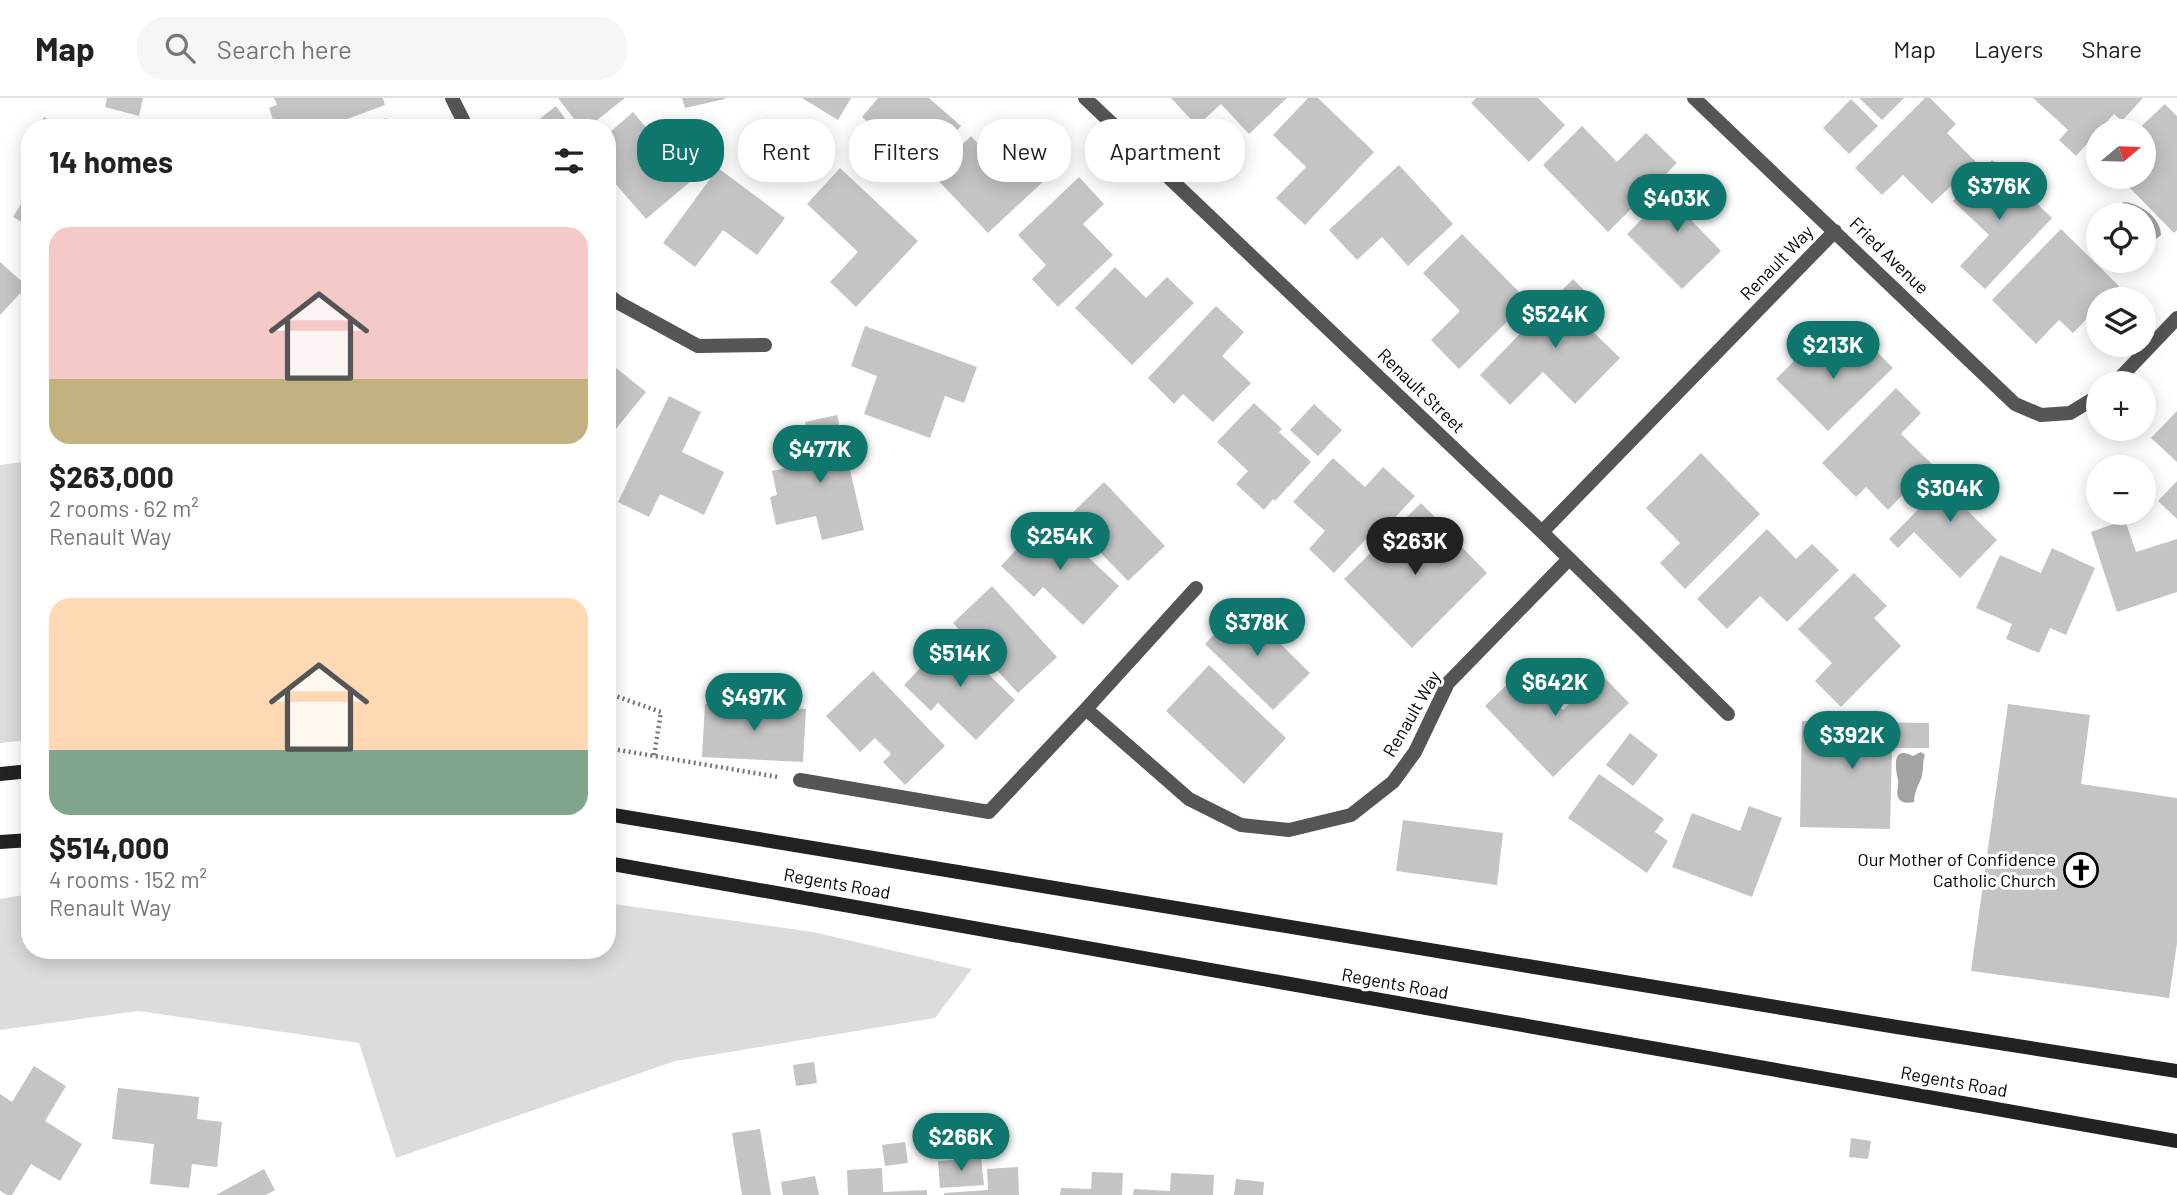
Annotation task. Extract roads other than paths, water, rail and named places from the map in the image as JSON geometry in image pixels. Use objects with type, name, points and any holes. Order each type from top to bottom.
[{"type":"main road","points":[[0,774],[21,772]]},
{"type":"main road","name":"Regents Road","points":[[616,815],[2177,1071]]},
{"type":"main road","points":[[0,842],[21,841]]},
{"type":"main road","name":"Regents Road","points":[[616,865],[2177,1140]]},
{"type":"street","points":[[452,98],[462,119]]},
{"type":"street","name":"Renault Street","points":[[1085,98],[1728,714]]},
{"type":"street","name":"Fried Avenue","points":[[1694,98],[2015,404],[2041,415],[2070,413],[2086,403]]},
{"type":"street","name":"Renault Way","points":[[1542,533],[1835,231]]},
{"type":"street","points":[[616,301],[698,346],[765,345]]},
{"type":"street","points":[[2126,371],[2177,318]]},
{"type":"street","name":"Renault Way","points":[[1086,709],[1189,799],[1241,825],[1289,831],[1351,815],[1393,782],[1415,752],[1448,683],[1569,559]]},
{"type":"street","points":[[800,780],[989,812],[1196,588]]},
{"type":"place","name":"Our Mother of Confidence Catholic Church","points":[[2081,870]]}]
